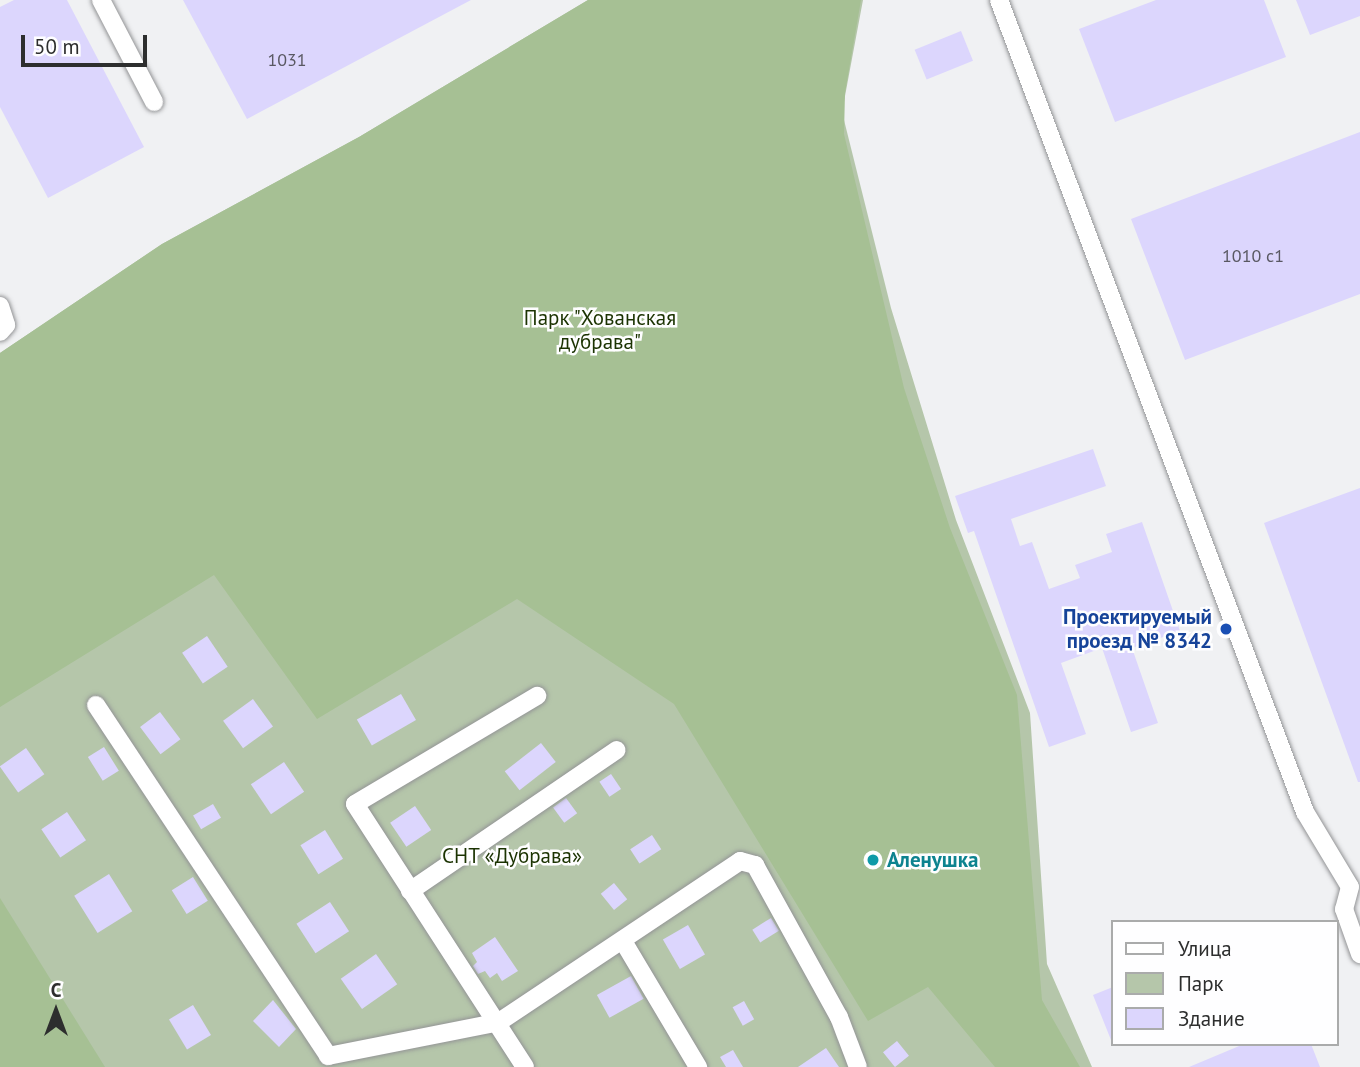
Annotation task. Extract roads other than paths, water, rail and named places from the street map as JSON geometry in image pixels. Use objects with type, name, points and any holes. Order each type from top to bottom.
[{"type":"street","points":[[101,0],[154,102]]},
{"type":"street","points":[[999,0],[1305,812],[1355,885],[1344,909],[1360,954]]},
{"type":"street","points":[[0,306],[6,325],[0,332]]},
{"type":"street","points":[[525,1067],[499,1022],[355,804],[537,696]]},
{"type":"street","points":[[96,705],[330,1061],[499,1022],[740,861],[755,865],[839,1017],[858,1067]]},
{"type":"street","points":[[410,891],[617,750]]},
{"type":"street","points":[[623,941],[698,1067]]},
{"type":"place","name":"Проектируемый проезд № 8342","points":[[1226,629]]},
{"type":"place","name":"Аленушка","points":[[873,860]]},
{"type":"park label","name":"Парк \"Хованская дубрава\"","points":[[600,330]]},
{"type":"park label","name":"СНТ «Дубрава»","points":[[512,856]]}]
